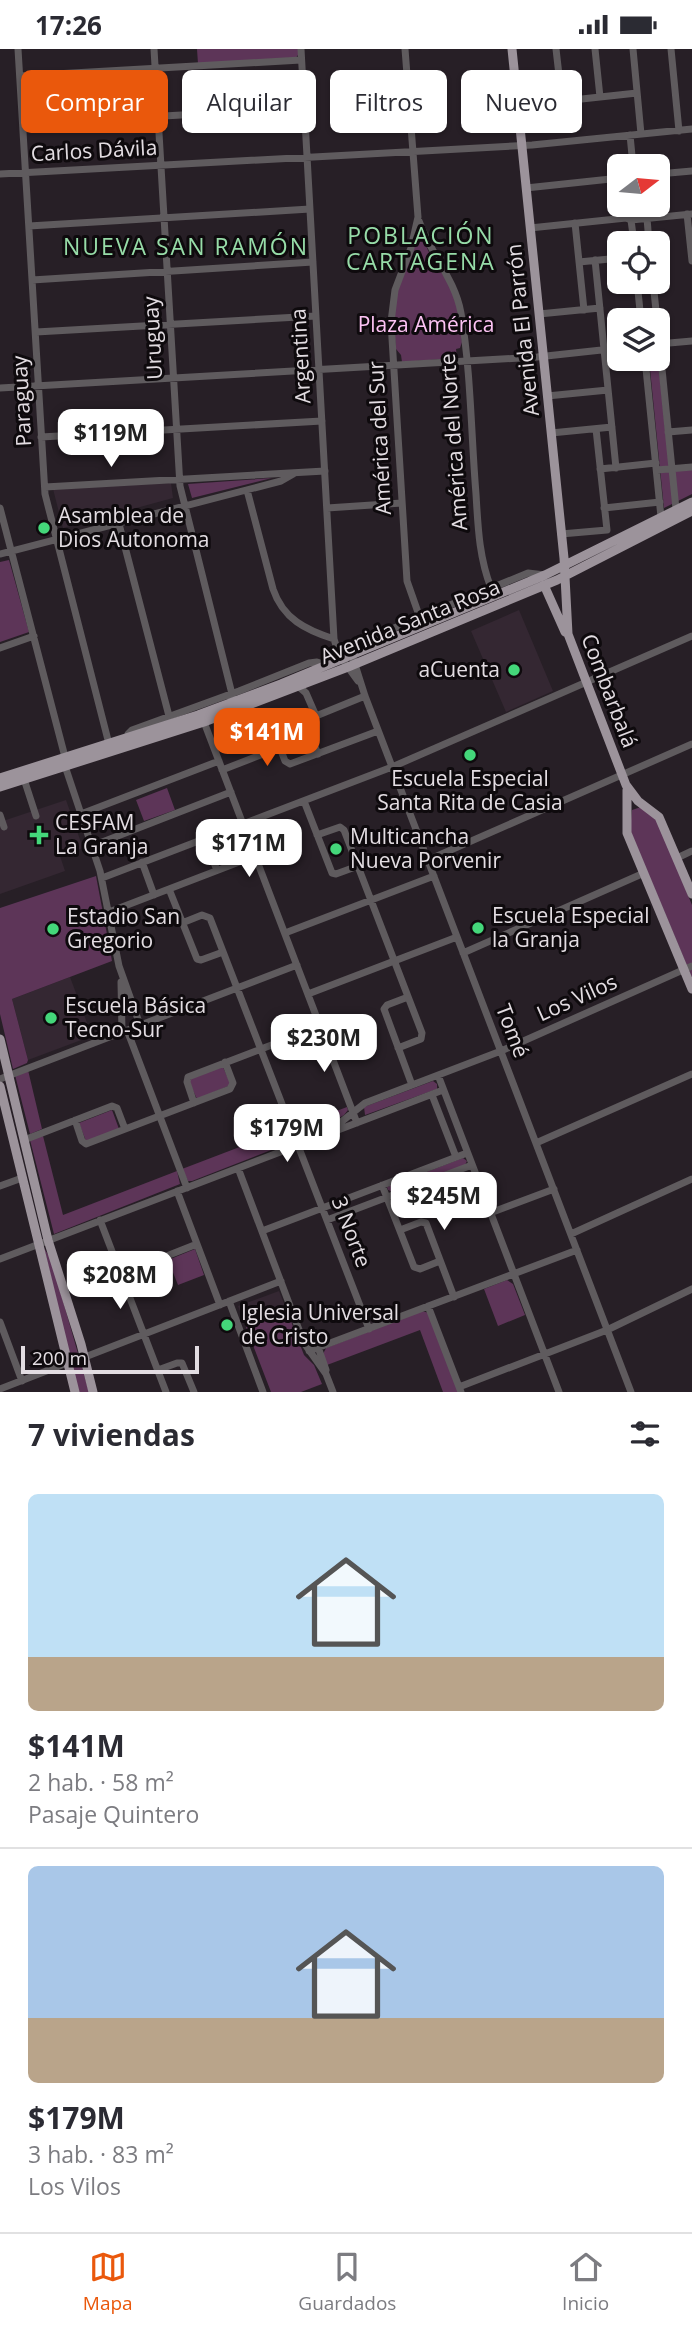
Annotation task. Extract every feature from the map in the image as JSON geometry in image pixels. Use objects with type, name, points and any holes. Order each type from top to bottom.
[{"type":"main road","name":"Avenida El Parrón","points":[[512,49],[514,70]]},
{"type":"main road","name":"Avenida El Parrón","points":[[520,133],[565,571]]},
{"type":"main road","name":"Avenida Santa Rosa","points":[[565,571],[692,502]]},
{"type":"main road","name":"Avenida Santa Rosa","points":[[0,778],[204,722],[304,687],[351,659],[545,580],[692,511]]},
{"type":"main road","name":"Combarbalá","points":[[565,571],[570,643],[626,785],[627,833],[688,968],[692,989]]},
{"type":"main road","points":[[545,580],[550,599],[570,643]]},
{"type":"main road","points":[[550,599],[566,598]]},
{"type":"main road","name":"Avenida Santa Rosa","points":[[0,787],[109,744],[130,742],[233,698],[326,665],[351,659]]},
{"type":"main road","points":[[231,712],[233,698]]},
{"type":"main road","name":"Combarbalá","points":[[626,785],[659,817],[692,894]]},
{"type":"main road","points":[[627,812],[635,805],[643,804]]},
{"type":"main road","points":[[0,1039],[4,1077],[24,1140],[48,1240],[85,1357],[93,1392]]},
{"type":"main road","points":[[0,1086],[5,1127],[22,1178],[75,1392]]},
{"type":"street","name":"Paraguay","points":[[18,49],[21,92]]},
{"type":"street","name":"Uruguay","points":[[154,49],[155,69]]},
{"type":"street","name":"Argentina","points":[[301,49],[302,70]]},
{"type":"street","points":[[405,49],[418,217]]},
{"type":"street","points":[[556,49],[558,70]]},
{"type":"street","points":[[595,49],[600,97]]},
{"type":"street","points":[[633,49],[641,134]]},
{"type":"street","points":[[671,49],[679,131]]},
{"type":"street","points":[[20,76],[301,61]]},
{"type":"street","points":[[582,99],[637,93]]},
{"type":"street","name":"Carlos Dávila","points":[[0,174],[521,145],[692,129]]},
{"type":"street","name":"Paraguay","points":[[24,133],[45,487],[56,540],[109,744]]},
{"type":"street","name":"Uruguay","points":[[159,133],[179,479],[233,698]]},
{"type":"street","name":"Argentina","points":[[306,133],[334,639],[351,659]]},
{"type":"street","points":[[630,135],[632,154]]},
{"type":"street","points":[[670,173],[692,171]]},
{"type":"street","points":[[526,188],[607,179]]},
{"type":"street","points":[[29,226],[310,209]]},
{"type":"street","points":[[530,228],[690,214],[692,261]]},
{"type":"street","name":"América del Norte","points":[[418,217],[458,299],[466,361],[481,555],[491,588]]},
{"type":"street","name":"América del Sur","points":[[418,217],[411,248],[394,297],[391,322],[408,585],[420,618]]},
{"type":"street","points":[[634,217],[634,231]]},
{"type":"street","points":[[647,218],[648,231]]},
{"type":"street","points":[[575,223],[584,310]]},
{"type":"street","points":[[579,262],[607,259]]},
{"type":"street","points":[[595,260],[616,468]]},
{"type":"street","points":[[32,280],[313,262]]},
{"type":"street","points":[[539,314],[600,308]]},
{"type":"street","points":[[36,332],[316,316]]},
{"type":"street","points":[[670,343],[692,341]]},
{"type":"street","points":[[0,388],[466,361],[607,350]]},
{"type":"street","points":[[646,371],[661,517]]},
{"type":"street","points":[[662,371],[676,509]]},
{"type":"street","points":[[547,396],[608,390]]},
{"type":"street","points":[[41,437],[322,421]]},
{"type":"street","points":[[551,433],[612,427]]},
{"type":"street","points":[[561,534],[607,530],[596,429]]},
{"type":"street","points":[[668,432],[692,430]]},
{"type":"street","points":[[600,469],[692,467]]},
{"type":"street","points":[[45,487],[325,471]]},
{"type":"street","points":[[0,554],[281,481],[295,473]]},
{"type":"street","points":[[247,490],[273,589],[280,605],[298,624],[334,639]]},
{"type":"street","points":[[604,508],[660,502]]},
{"type":"street","points":[[327,508],[402,503]]},
{"type":"street","points":[[0,508],[65,762],[102,878],[121,974],[124,1031],[187,1188]]},
{"type":"street","points":[[119,524],[169,716]]},
{"type":"street","name":"Avenida Santa Rosa","points":[[351,659],[363,641],[491,588],[531,572],[545,580]]},
{"type":"street","points":[[0,648],[34,636]]},
{"type":"street","points":[[102,878],[392,767],[692,636]]},
{"type":"street","name":"Tomé","points":[[351,659],[631,1392]]},
{"type":"street","points":[[304,687],[316,716],[365,696]]},
{"type":"street","name":"Avenida Santa Rosa","points":[[130,742],[132,730],[169,716],[233,698]]},
{"type":"street","points":[[204,722],[357,1123]]},
{"type":"street","points":[[280,748],[285,761],[290,764],[378,731]]},
{"type":"street","points":[[222,770],[307,737],[312,740],[318,754]]},
{"type":"street","points":[[428,860],[692,744]]},
{"type":"street","points":[[81,814],[219,761]]},
{"type":"street","points":[[24,779],[36,816]]},
{"type":"street","points":[[92,846],[231,792]]},
{"type":"street","points":[[304,801],[334,874],[358,866]]},
{"type":"street","points":[[0,815],[4,827]]},
{"type":"street","points":[[317,835],[338,827],[343,828],[423,1036],[398,1048]]},
{"type":"street","points":[[204,839],[217,870]]},
{"type":"street","points":[[677,858],[692,851]]},
{"type":"street","points":[[109,912],[255,856]]},
{"type":"street","points":[[142,862],[154,895]]},
{"type":"street","points":[[463,953],[644,873]]},
{"type":"street","points":[[285,933],[434,876]]},
{"type":"street","points":[[170,889],[197,959],[202,960],[222,952]]},
{"type":"street","name":"3 Norte","points":[[183,923],[206,915],[210,918],[369,1329]]},
{"type":"street","points":[[308,994],[457,937]]},
{"type":"street","points":[[4,1077],[297,965]]},
{"type":"street","name":"Los Vilos","points":[[326,1134],[365,1103],[501,1051],[688,968]]},
{"type":"street","points":[[121,974],[140,1025]]},
{"type":"street","points":[[408,997],[384,1008],[412,1085]]},
{"type":"street","points":[[194,1103],[187,1078],[321,1026]]},
{"type":"street","points":[[75,1120],[82,1141],[86,1144],[194,1103],[233,1087],[225,1062]]},
{"type":"street","points":[[536,1143],[692,1074]]},
{"type":"street","points":[[438,1075],[559,1392]]},
{"type":"street","name":"Los Vilos","points":[[0,1259],[443,1090]]},
{"type":"street","points":[[432,1095],[456,1157]]},
{"type":"street","points":[[24,1140],[112,1106],[117,1108],[125,1129]]},
{"type":"street","points":[[262,1231],[467,1153]]},
{"type":"street","points":[[327,1220],[472,1165]]},
{"type":"street","points":[[238,1168],[309,1351],[326,1374]]},
{"type":"street","points":[[0,1187],[22,1178]]},
{"type":"street","points":[[571,1234],[692,1179]]},
{"type":"street","points":[[382,1185],[415,1268],[440,1261]]},
{"type":"street","points":[[490,1213],[554,1189]]},
{"type":"street","points":[[177,1191],[197,1244],[263,1392]]},
{"type":"street","points":[[100,1220],[166,1392]]},
{"type":"street","points":[[400,1230],[424,1222],[454,1297]]},
{"type":"street","points":[[121,1274],[197,1244]]},
{"type":"street","points":[[309,1351],[577,1250]]},
{"type":"street","points":[[85,1357],[281,1281]]},
{"type":"street","points":[[428,1306],[460,1389],[607,1330],[692,1289]]},
{"type":"street","points":[[0,1322],[22,1381]]},
{"type":"street","points":[[318,1347],[331,1391]]},
{"type":"street","points":[[0,1389],[67,1363]]},
{"type":"street","points":[[158,1370],[182,1363],[194,1392]]},
{"type":"shaded area","points":[[171,483],[173,498],[63,528],[53,489]]},
{"type":"shaded area","points":[[519,610],[553,691],[506,712],[471,631]]},
{"type":"shaded area","name":"CESFAM La Granja","points":[[66,800],[83,848],[60,856],[65,871],[0,894],[0,822]]},
{"type":"shaded area","name":"Escuela Básica Tecno-Sur","points":[[70,977],[92,1036],[28,1060],[12,999]]},
{"type":"shaded area","points":[[279,1291],[287,1311],[246,1327],[238,1306]]},
{"type":"green space","points":[[197,49],[298,49],[298,55],[295,59],[198,64]]},
{"type":"green space","name":"Plaza América","points":[[420,233],[433,261],[449,283],[457,307],[462,342],[460,348],[456,349],[457,358],[402,362],[396,349],[393,319],[398,289]]},
{"type":"green space","points":[[650,371],[659,371],[669,467],[692,466],[692,494],[664,508]]},
{"type":"green space","points":[[272,478],[192,498],[188,484]]},
{"type":"green space","points":[[9,560],[29,632],[0,642],[0,562]]},
{"type":"green space","points":[[167,788],[175,810],[144,821],[136,800]]},
{"type":"green space","points":[[641,807],[657,819],[692,905],[692,978],[630,830],[632,810]]},
{"type":"green space","name":"Estadio San Gregorio","points":[[96,876],[112,961],[12,999],[28,1060],[13,1069],[0,1014],[0,908]]},
{"type":"green space","points":[[223,1067],[231,1085],[197,1099],[189,1082],[192,1077]]},
{"type":"green space","points":[[28,1070],[42,1129],[30,1134],[15,1075]]},
{"type":"green space","points":[[433,1081],[437,1084],[437,1089],[365,1115],[364,1107]]},
{"type":"green space","points":[[347,1107],[344,1115],[304,1138],[298,1139],[291,1128]]},
{"type":"green space","points":[[112,1110],[119,1129],[86,1141],[79,1123]]},
{"type":"green space","points":[[287,1129],[289,1143],[192,1181],[188,1181],[182,1169]]},
{"type":"green space","points":[[43,1136],[63,1215],[177,1171],[180,1184],[54,1234],[30,1140]]},
{"type":"green space","points":[[463,1158],[467,1161],[465,1165],[393,1192],[388,1190],[387,1187]]},
{"type":"green space","points":[[44,1248],[51,1259],[89,1392],[78,1392]]},
{"type":"green space","points":[[195,1249],[204,1275],[178,1285],[168,1260]]},
{"type":"green space","points":[[507,1280],[513,1284],[525,1315],[498,1326],[484,1289]]},
{"type":"green space","points":[[287,1311],[304,1355],[314,1365],[322,1384],[301,1392],[271,1392],[246,1327]]},
{"type":"green space","points":[[422,1311],[429,1313],[459,1392],[443,1392],[420,1330],[327,1365],[323,1354],[326,1348]]},
{"type":"place","name":"Asamblea de Dios Autonoma","points":[[44,528]]},
{"type":"place","name":"aCuenta","points":[[514,670]]},
{"type":"place","name":"Escuela Especial Santa Rita de Casia","points":[[470,755]]},
{"type":"place","name":"CESFAM La Granja","points":[[39,835]]},
{"type":"place","name":"Multicancha Nueva Porvenir","points":[[336,849]]},
{"type":"place","name":"Escuela Especial la Granja","points":[[478,928]]},
{"type":"place","name":"Estadio San Gregorio","points":[[53,929]]},
{"type":"place","name":"Escuela Básica Tecno-Sur","points":[[51,1018]]},
{"type":"place","name":"Iglesia Universal de Cristo","points":[[227,1325]]},
{"type":"district","name":"NUEVA SAN RAMÓN","points":[[186,247]]},
{"type":"district","name":"POBLACIÓN CARTAGENA","points":[[421,249]]}]
